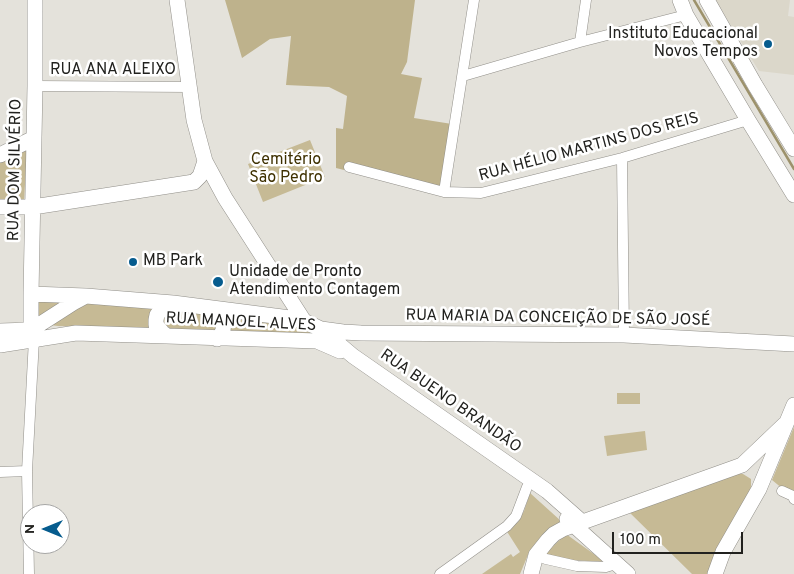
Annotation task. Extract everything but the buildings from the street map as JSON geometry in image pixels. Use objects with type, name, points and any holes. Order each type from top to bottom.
[{"type":"street","name":"RUA DOM SILVÉRIO","points":[[33,335],[31,294],[35,0]]},
{"type":"street","points":[[177,0],[194,120],[205,161],[225,198],[304,321]]},
{"type":"street","points":[[444,192],[474,0]]},
{"type":"street","points":[[580,42],[586,0]]},
{"type":"street","points":[[680,0],[686,15],[794,195]]},
{"type":"street","points":[[707,0],[794,149]]},
{"type":"street","points":[[463,76],[580,42],[686,15]]},
{"type":"street","name":"RUA ANA ALEIXO","points":[[35,86],[190,87]]},
{"type":"street","name":"RUA HÉLIO MARTINS DOS REIS","points":[[349,167],[444,192],[481,193],[622,158],[748,120]]},
{"type":"street","points":[[0,155],[34,138]]},
{"type":"street","points":[[622,158],[624,335]]},
{"type":"street","points":[[0,207],[33,207],[194,182],[200,176],[205,161]]},
{"type":"street","name":"RUA MANOEL ALVES","points":[[31,294],[173,303],[290,318],[304,321],[321,329],[353,356]]},
{"type":"street","points":[[29,574],[27,471],[33,335],[73,303],[86,296]]},
{"type":"street","points":[[167,336],[156,325],[156,320],[160,311],[173,303]]},
{"type":"street","points":[[217,339],[221,335],[224,323],[218,309]]},
{"type":"street","name":"RUA MARIA DA CONCEIÇÃO DE SÃO JOSÉ","points":[[321,329],[362,333],[624,335],[794,344]]},
{"type":"street","name":"RUA MANOEL ALVES","points":[[0,331],[33,335],[76,333],[317,342],[353,356]]},
{"type":"street","name":"RUA MANOEL ALVES","points":[[0,344],[33,335]]},
{"type":"street","name":"RUA BUENO BRANDÃO","points":[[353,356],[527,482],[547,491],[616,564],[628,574]]},
{"type":"street","points":[[718,573],[723,552],[759,489],[794,405]]},
{"type":"street","points":[[531,574],[536,555],[554,534],[563,528],[742,466],[785,424]]},
{"type":"street","points":[[742,466],[748,468],[755,478],[759,489]]},
{"type":"street","points":[[0,472],[27,471]]},
{"type":"street","points":[[440,574],[506,526],[516,516],[527,482]]},
{"type":"street","points":[[782,491],[793,496],[794,499]]},
{"type":"street","points":[[536,555],[577,566],[606,567],[616,564]]},
{"type":"shaded area","points":[[225,0],[415,0],[407,62],[401,74],[422,78],[414,118],[452,124],[442,187],[346,162],[344,170],[336,168],[336,128],[343,129],[347,96],[329,87],[286,85],[291,36],[270,39],[242,58]]},
{"type":"shaded area","name":"Instituto Educacional Novos Tempos","points":[[715,0],[790,0],[788,16],[794,17],[794,75],[759,71]]},
{"type":"green space","name":"Cemitério São Pedro","points":[[310,140],[325,177],[263,202],[248,164]]},
{"type":"green space","points":[[27,148],[24,202],[0,202],[0,162]]},
{"type":"green space","points":[[41,300],[262,317],[298,322],[326,337],[58,326],[35,323],[37,304]]},
{"type":"green space","points":[[617,393],[640,393],[640,404],[617,404]]},
{"type":"green space","points":[[794,427],[794,498],[772,480]]},
{"type":"green space","points":[[645,431],[647,450],[607,456],[604,436]]},
{"type":"green space","points":[[732,474],[743,474],[751,479],[750,492],[709,574],[692,574],[627,510]]},
{"type":"green space","points":[[530,493],[561,521],[530,550],[520,574],[482,574],[511,554],[513,557],[520,552],[506,530],[518,522]]},
{"type":"green space","points":[[566,534],[605,562],[571,560],[547,554]]},
{"type":"waterway","points":[[694,0],[794,169]]},
{"type":"place","name":"Instituto Educacional Novos Tempos","points":[[768,44]]},
{"type":"place","name":"MB Park","points":[[133,262]]},
{"type":"place","name":"Unidade de Pronto Atendimento Contagem","points":[[218,282]]}]
